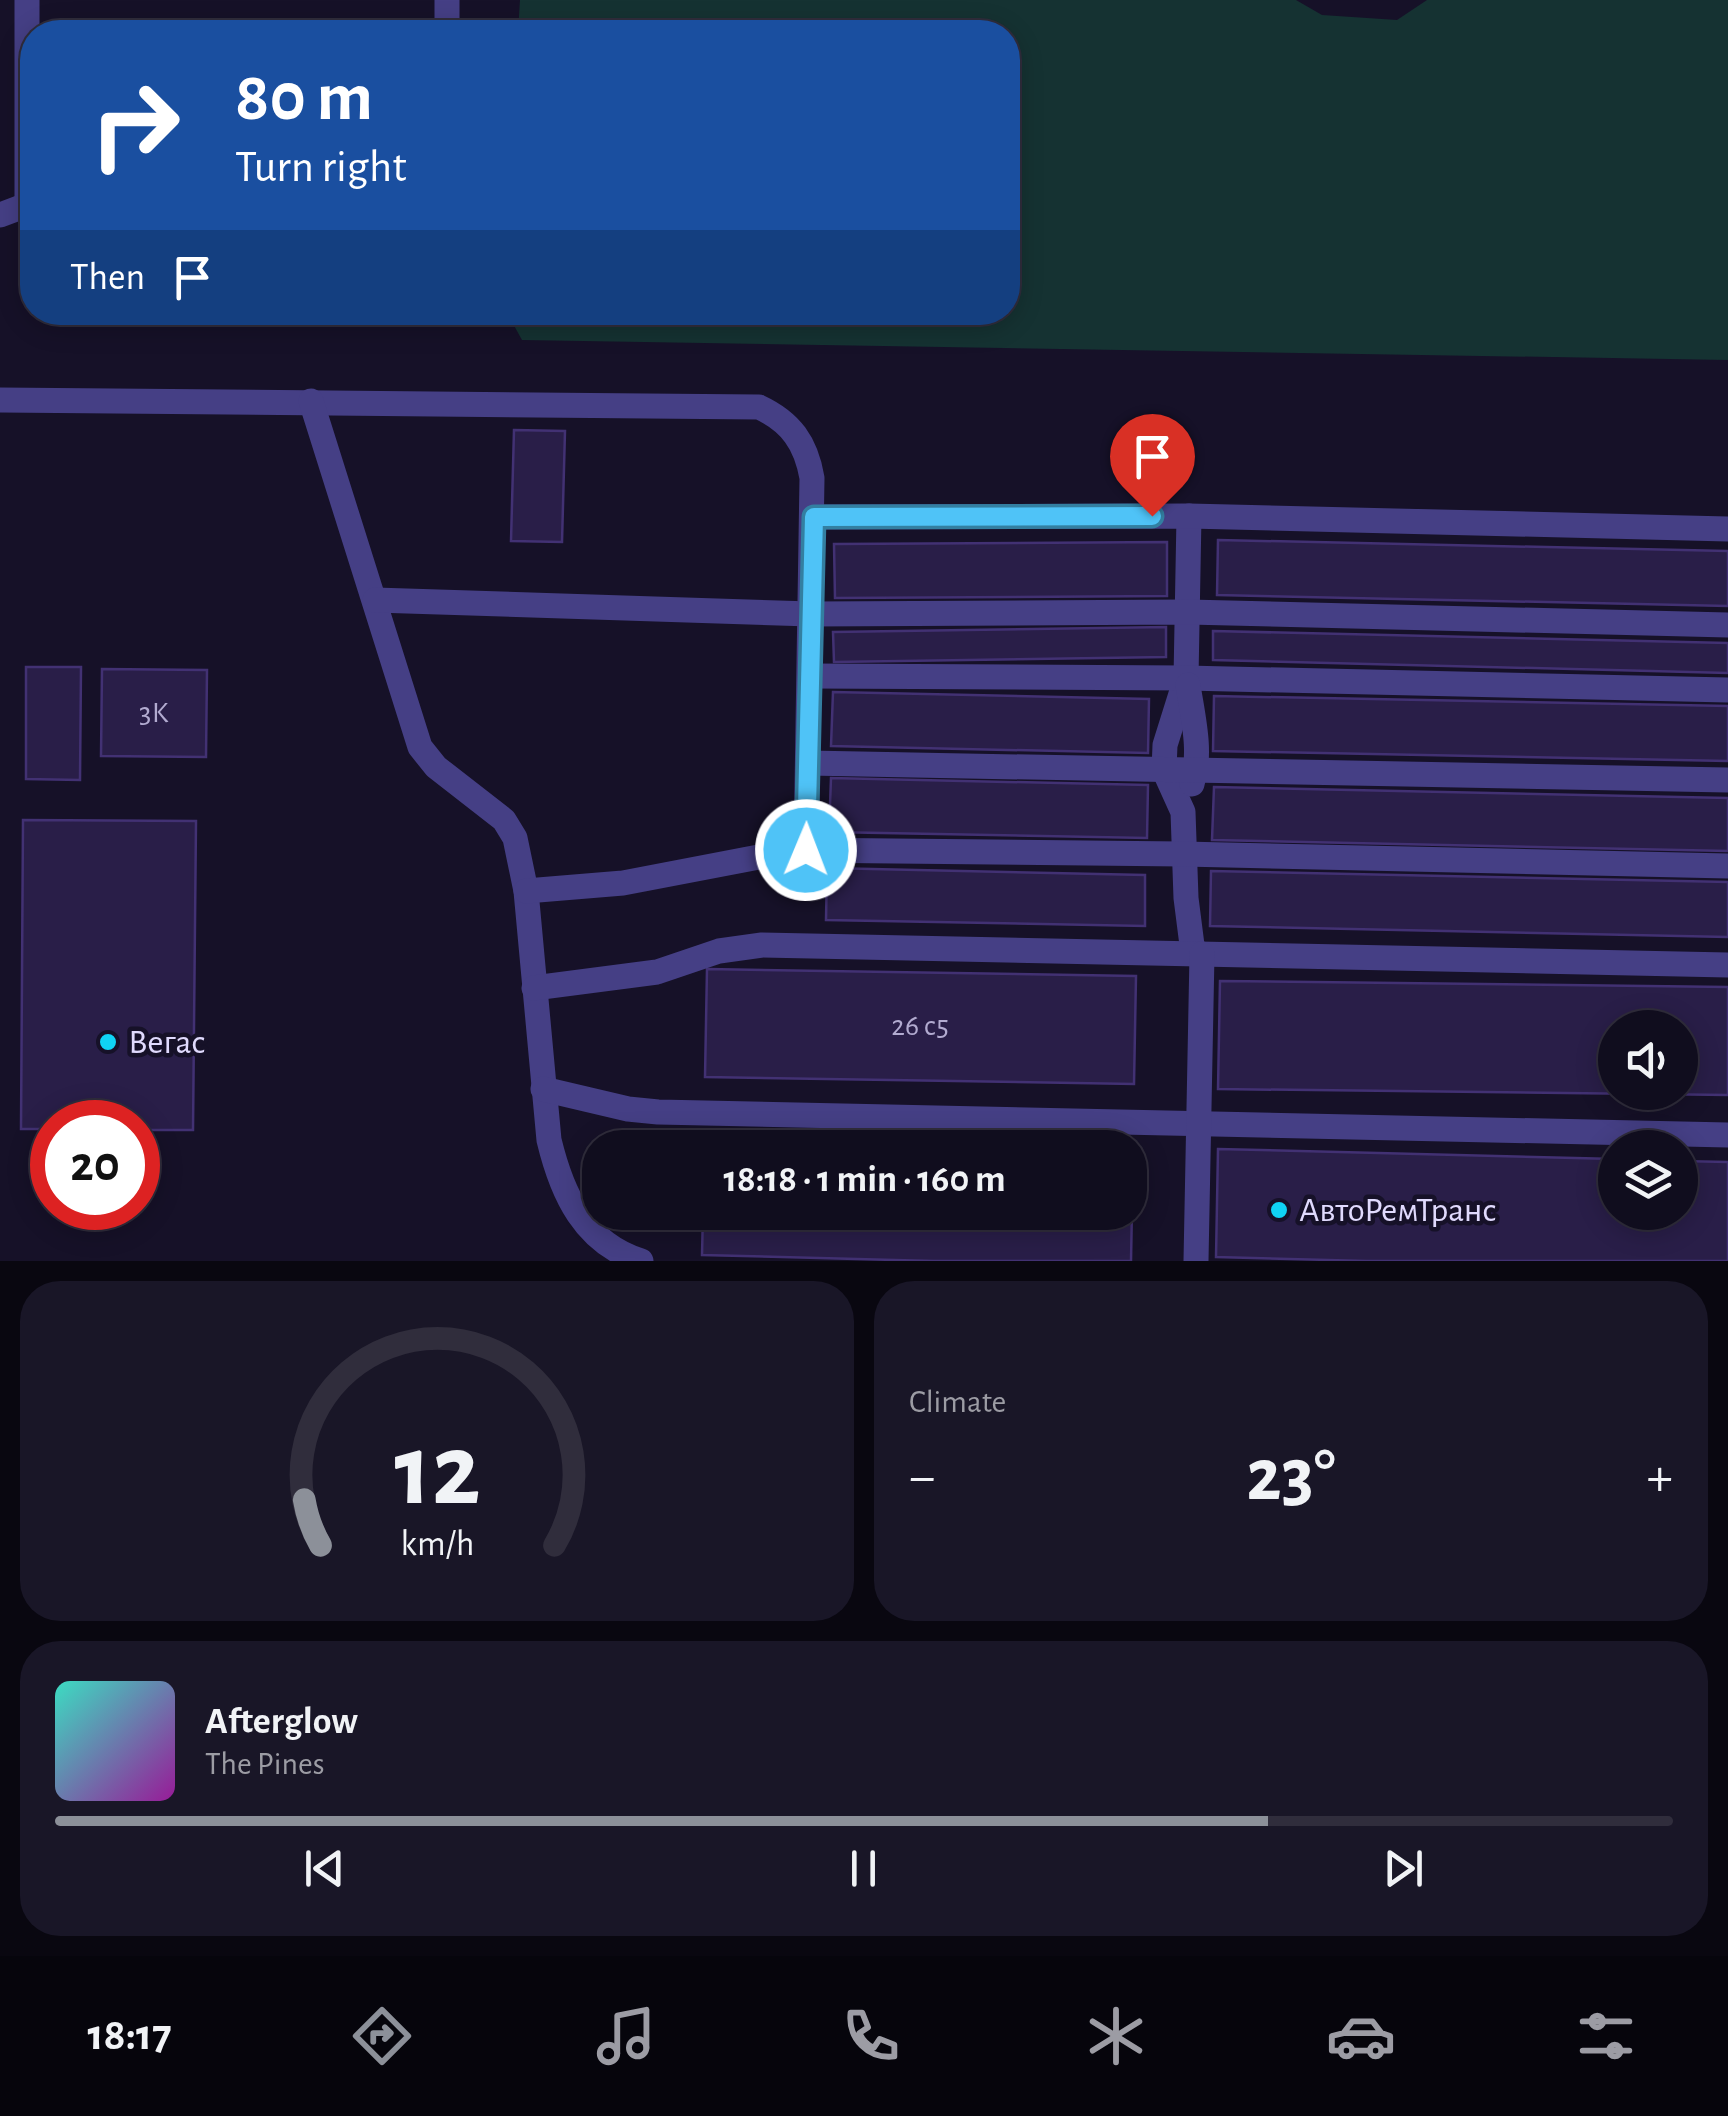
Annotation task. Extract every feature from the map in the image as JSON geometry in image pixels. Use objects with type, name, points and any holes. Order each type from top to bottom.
[{"type":"lane","points":[[0,400],[758,407],[790,426],[801,441],[810,468],[814,517],[806,850]]},
{"type":"lane","points":[[311,401],[420,747],[436,767],[504,820],[515,838],[526,891],[543,1089],[558,1180],[576,1214],[594,1234],[628,1257],[641,1261]]},
{"type":"lane","points":[[814,517],[1190,516],[1728,529]]},
{"type":"lane","points":[[1190,516],[1186,678],[1197,743],[1196,770],[1183,812],[1184,854],[1197,953],[1196,1261]]},
{"type":"lane","points":[[375,600],[811,614],[1188,612],[1728,625]]},
{"type":"lane","points":[[810,676],[1186,678],[1728,690]]},
{"type":"lane","points":[[1183,812],[1164,770],[1165,746],[1186,678]]},
{"type":"lane","points":[[808,762],[1728,780]]},
{"type":"lane","points":[[526,891],[623,882],[806,850],[1728,866]]},
{"type":"lane","points":[[534,988],[657,972],[720,951],[762,945],[1728,965]]},
{"type":"lane","points":[[543,1089],[658,1112],[1728,1135]]},
{"type":"green space","points":[[520,0],[1296,0],[1322,15],[1397,20],[1427,0],[1728,0],[1728,360],[522,340],[514,325],[1020,325],[1020,20],[519,20]]},
{"type":"building","points":[[514,430],[565,431],[562,542],[511,541]]},
{"type":"building","points":[[1218,540],[1728,551],[1728,606],[1217,595]]},
{"type":"building","points":[[1167,542],[1167,596],[835,598],[834,544]]},
{"type":"building","points":[[1166,627],[1166,657],[834,662],[833,632]]},
{"type":"building","points":[[1213,631],[1728,643],[1728,673],[1213,660]]},
{"type":"building","points":[[26,667],[81,667],[80,780],[26,779]]},
{"type":"building","points":[[102,669],[207,670],[206,757],[101,756]]},
{"type":"building","points":[[833,692],[1149,699],[1148,753],[831,746]]},
{"type":"building","points":[[1214,696],[1728,706],[1728,761],[1213,751]]},
{"type":"building","points":[[831,778],[1148,785],[1147,838],[829,832]]},
{"type":"building","points":[[1214,787],[1728,798],[1728,851],[1212,840]]},
{"type":"building","name":"Вегас","points":[[23,820],[196,821],[193,1130],[160,1130],[160,1100],[30,1100],[30,1129],[21,1129]]},
{"type":"building","points":[[827,868],[1145,875],[1145,926],[826,920]]},
{"type":"building","points":[[1211,871],[1728,882],[1728,937],[1210,926]]},
{"type":"building","points":[[707,969],[1136,976],[1134,1084],[705,1077]]},
{"type":"building","points":[[1220,981],[1728,987],[1728,1095],[1698,1095],[1698,1010],[1598,1010],[1598,1093],[1218,1089]]},
{"type":"building","points":[[1218,1149],[1598,1159],[1598,1230],[1698,1230],[1698,1161],[1728,1162],[1728,1261],[1216,1257]]},
{"type":"building","points":[[703,1230],[1132,1230],[1131,1261],[702,1255]]},
{"type":"place","name":"Вегас","points":[[108,1042]]},
{"type":"place","name":"АвтоРемТранс","points":[[1279,1210]]},
{"type":"route","points":[[806,850],[814,517],[1152,516]]}]
